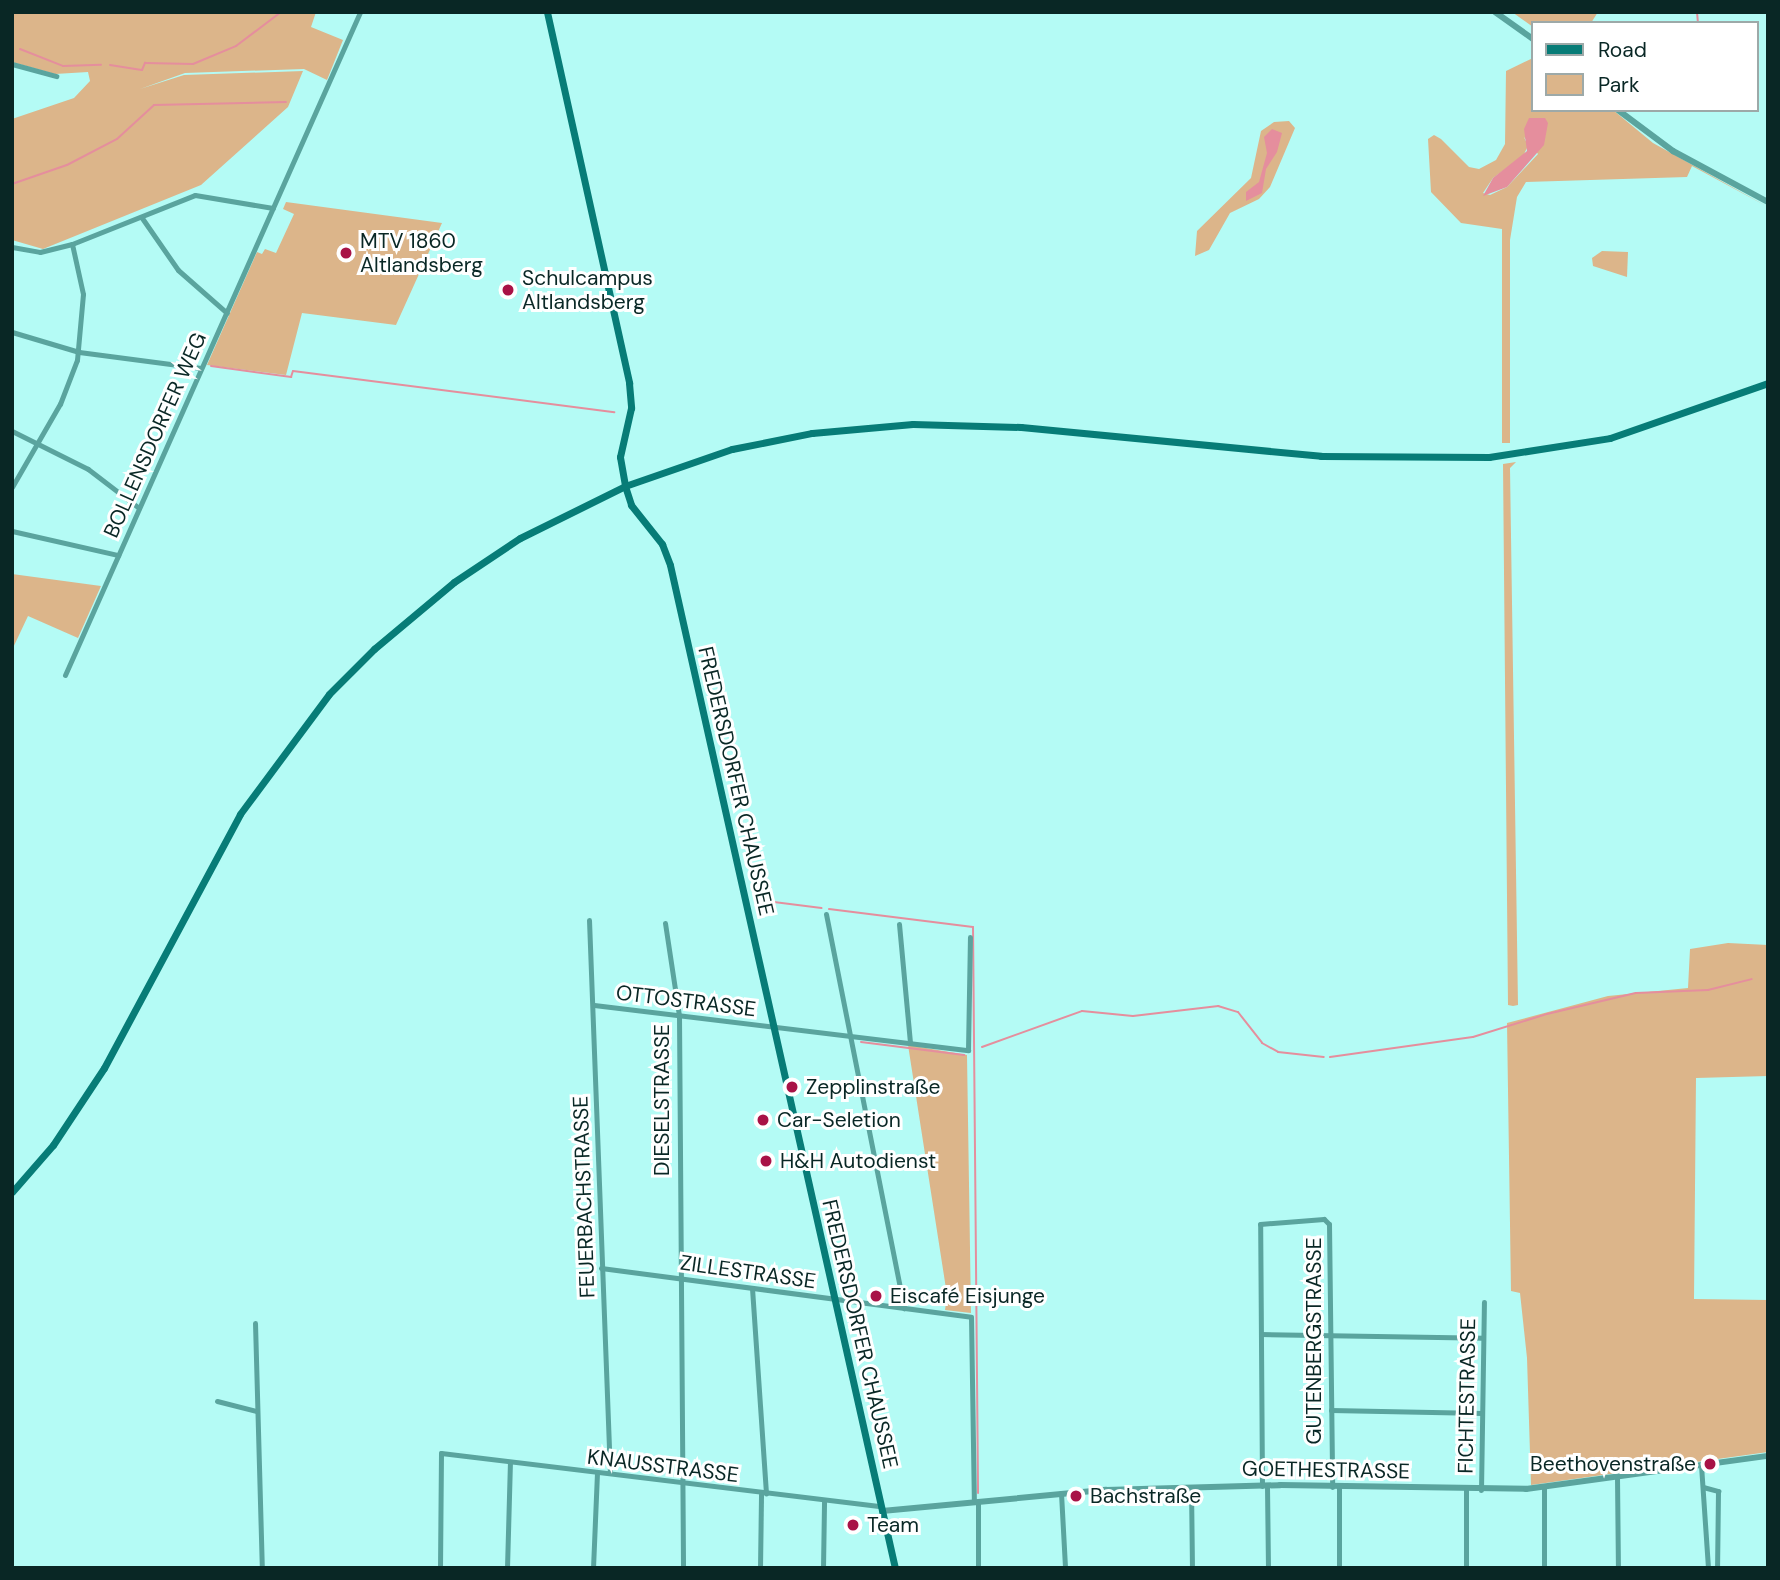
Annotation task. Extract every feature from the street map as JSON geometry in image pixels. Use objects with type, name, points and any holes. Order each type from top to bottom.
[{"type":"main road","name":"FREDERSDORFER CHAUSSEE","points":[[547,12],[629,383],[631,408],[620,457],[625,486],[631,505],[662,544],[670,565],[895,1568]]},
{"type":"main road","points":[[12,1192],[53,1145],[104,1068],[240,814],[329,694],[392,632],[454,582],[520,538],[625,486],[732,449],[812,433],[895,425],[1021,427],[1336,457],[1489,457],[1610,438],[1730,400],[1768,383]]},
{"type":"street","name":"BOLLENSDORFER WEG","points":[[65,675],[360,12]]},
{"type":"street","points":[[1495,12],[1532,38]]},
{"type":"street","points":[[12,64],[56,76]]},
{"type":"street","points":[[1621,112],[1673,151],[1768,202]]},
{"type":"street","points":[[12,247],[40,252],[72,244],[195,195],[273,208]]},
{"type":"street","points":[[142,218],[178,270],[227,313]]},
{"type":"street","points":[[12,487],[66,393],[79,352],[83,294],[72,244]]},
{"type":"street","points":[[12,332],[79,352],[201,368]]},
{"type":"street","points":[[12,431],[88,469],[139,508]]},
{"type":"street","points":[[12,531],[118,555]]},
{"type":"street","points":[[826,914],[904,1308]]},
{"type":"street","name":"FEUERBACHSTRASSE","points":[[589,920],[610,1473]]},
{"type":"street","name":"DIESELSTRASSE","points":[[665,923],[679,1016],[678,1278],[686,1483],[683,1568]]},
{"type":"street","points":[[899,924],[910,1042]]},
{"type":"street","name":"OTTOSTRASSE","points":[[594,1005],[968,1050],[970,937]]},
{"type":"street","name":"GUTENBERGSTRASSE","points":[[1261,1334],[1261,1221],[1327,1220],[1331,1410],[1339,1568]]},
{"type":"street","name":"ZILLESTRASSE","points":[[601,1268],[973,1318],[976,1502]]},
{"type":"street","points":[[752,1288],[763,1494],[760,1568]]},
{"type":"street","name":"FICHTESTRASSE","points":[[1481,1490],[1484,1302]]},
{"type":"street","points":[[254,1323],[262,1568]]},
{"type":"street","points":[[1268,1568],[1261,1334],[1483,1338]]},
{"type":"street","points":[[217,1401],[256,1411]]},
{"type":"street","points":[[1331,1410],[1482,1413]]},
{"type":"street","name":"KNAUSSTRASSE","points":[[440,1568],[440,1453],[882,1509]]},
{"type":"street","name":"GOETHESTRASSE","points":[[882,1509],[1061,1493],[1191,1487],[1466,1490],[1544,1487],[1768,1456]]},
{"type":"street","points":[[507,1568],[510,1463]]},
{"type":"street","points":[[1701,1465],[1708,1568]]},
{"type":"street","points":[[593,1568],[597,1474]]},
{"type":"street","points":[[1617,1477],[1618,1568]]},
{"type":"street","points":[[1191,1487],[1192,1568]]},
{"type":"street","points":[[1544,1487],[1544,1568]]},
{"type":"street","points":[[1703,1487],[1717,1491],[1717,1568]]},
{"type":"street","points":[[1466,1490],[1466,1568]]},
{"type":"street","points":[[1061,1493],[1065,1568]]},
{"type":"street","points":[[823,1568],[824,1502]]},
{"type":"street","points":[[976,1502],[978,1568]]},
{"type":"green space","points":[[12,12],[316,12],[311,27],[343,40],[327,80],[304,69],[185,73],[140,89],[184,75],[303,71],[288,107],[201,185],[43,249],[12,240],[12,119],[74,98],[90,81],[88,72],[55,74],[12,62]]},
{"type":"green space","points":[[1512,12],[1598,12],[1592,21],[1532,21],[1532,26]]},
{"type":"green space","points":[[1532,58],[1532,112],[1615,112],[1653,143],[1768,207],[1692,166],[1687,177],[1526,182],[1517,197],[1510,240],[1510,443],[1502,443],[1502,229],[1461,223],[1431,192],[1428,139],[1434,135],[1441,139],[1469,167],[1479,169],[1496,160],[1505,144],[1506,71]],"holes":[[[1524,137],[1538,154],[1507,187],[1490,195],[1483,193],[1493,178],[1523,156],[1528,146]]]},
{"type":"green space","points":[[1289,121],[1295,128],[1270,187],[1259,199],[1230,213],[1209,250],[1195,256],[1197,231],[1251,178],[1261,131],[1274,122]]},
{"type":"green space","points":[[286,202],[442,223],[396,325],[302,313],[286,375],[207,365],[257,252],[262,254],[265,249],[276,253],[294,214],[283,209]]},
{"type":"green space","points":[[1602,251],[1628,252],[1627,277],[1593,266],[1592,258]]},
{"type":"green space","points":[[1516,462],[1510,468],[1518,1005],[1513,1006],[1508,1005],[1503,464]]},
{"type":"green space","points":[[12,574],[101,586],[78,638],[28,616],[12,650]]},
{"type":"green space","points":[[1728,943],[1768,945],[1768,1076],[1696,1078],[1694,1299],[1768,1300],[1768,1452],[1531,1485],[1527,1358],[1520,1293],[1511,1291],[1507,1023],[1608,996],[1688,988],[1690,949]]},
{"type":"green space","points":[[908,1045],[967,1055],[971,1313],[945,1310],[947,1295]]},
{"type":"shaded area","points":[[1529,118],[1545,118],[1548,123],[1544,145],[1507,187],[1483,196],[1493,178],[1527,151],[1524,129]]},
{"type":"shaded area","points":[[1272,129],[1282,133],[1277,152],[1266,169],[1262,193],[1246,201],[1246,192],[1259,182],[1267,153],[1264,137]]},
{"type":"waterway","points":[[110,65],[142,70],[145,63],[193,64],[236,46],[281,12]]},
{"type":"waterway","points":[[1697,12],[1698,21]]},
{"type":"waterway","points":[[20,49],[63,66],[101,65]]},
{"type":"waterway","points":[[12,184],[67,165],[117,139],[154,105],[286,102]]},
{"type":"waterway","points":[[211,366],[291,377],[293,371],[614,412]]},
{"type":"waterway","points":[[759,900],[821,908]]},
{"type":"waterway","points":[[829,909],[973,927],[978,1493]]},
{"type":"waterway","points":[[1330,1057],[1473,1037],[1547,1014],[1636,993],[1708,990],[1752,979]]},
{"type":"waterway","points":[[982,1047],[1082,1011],[1133,1016],[1218,1006],[1238,1012],[1262,1043],[1278,1052],[1324,1057]]},
{"type":"waterway","points":[[861,1042],[964,1055]]},
{"type":"place","name":"MTV 1860 Altlandsberg","points":[[346,253]]},
{"type":"place","name":"Schulcampus Altlandsberg","points":[[508,290]]},
{"type":"place","name":"Zepplinstraße","points":[[792,1087]]},
{"type":"place","name":"Car-Seletion","points":[[763,1120]]},
{"type":"place","name":"H&H Autodienst","points":[[766,1161]]},
{"type":"place","name":"Eiscafé Eisjunge","points":[[876,1296]]},
{"type":"place","name":"Beethovenstraße","points":[[1710,1464]]},
{"type":"place","name":"Bachstraße","points":[[1076,1496]]},
{"type":"place","name":"Team","points":[[853,1525]]}]
